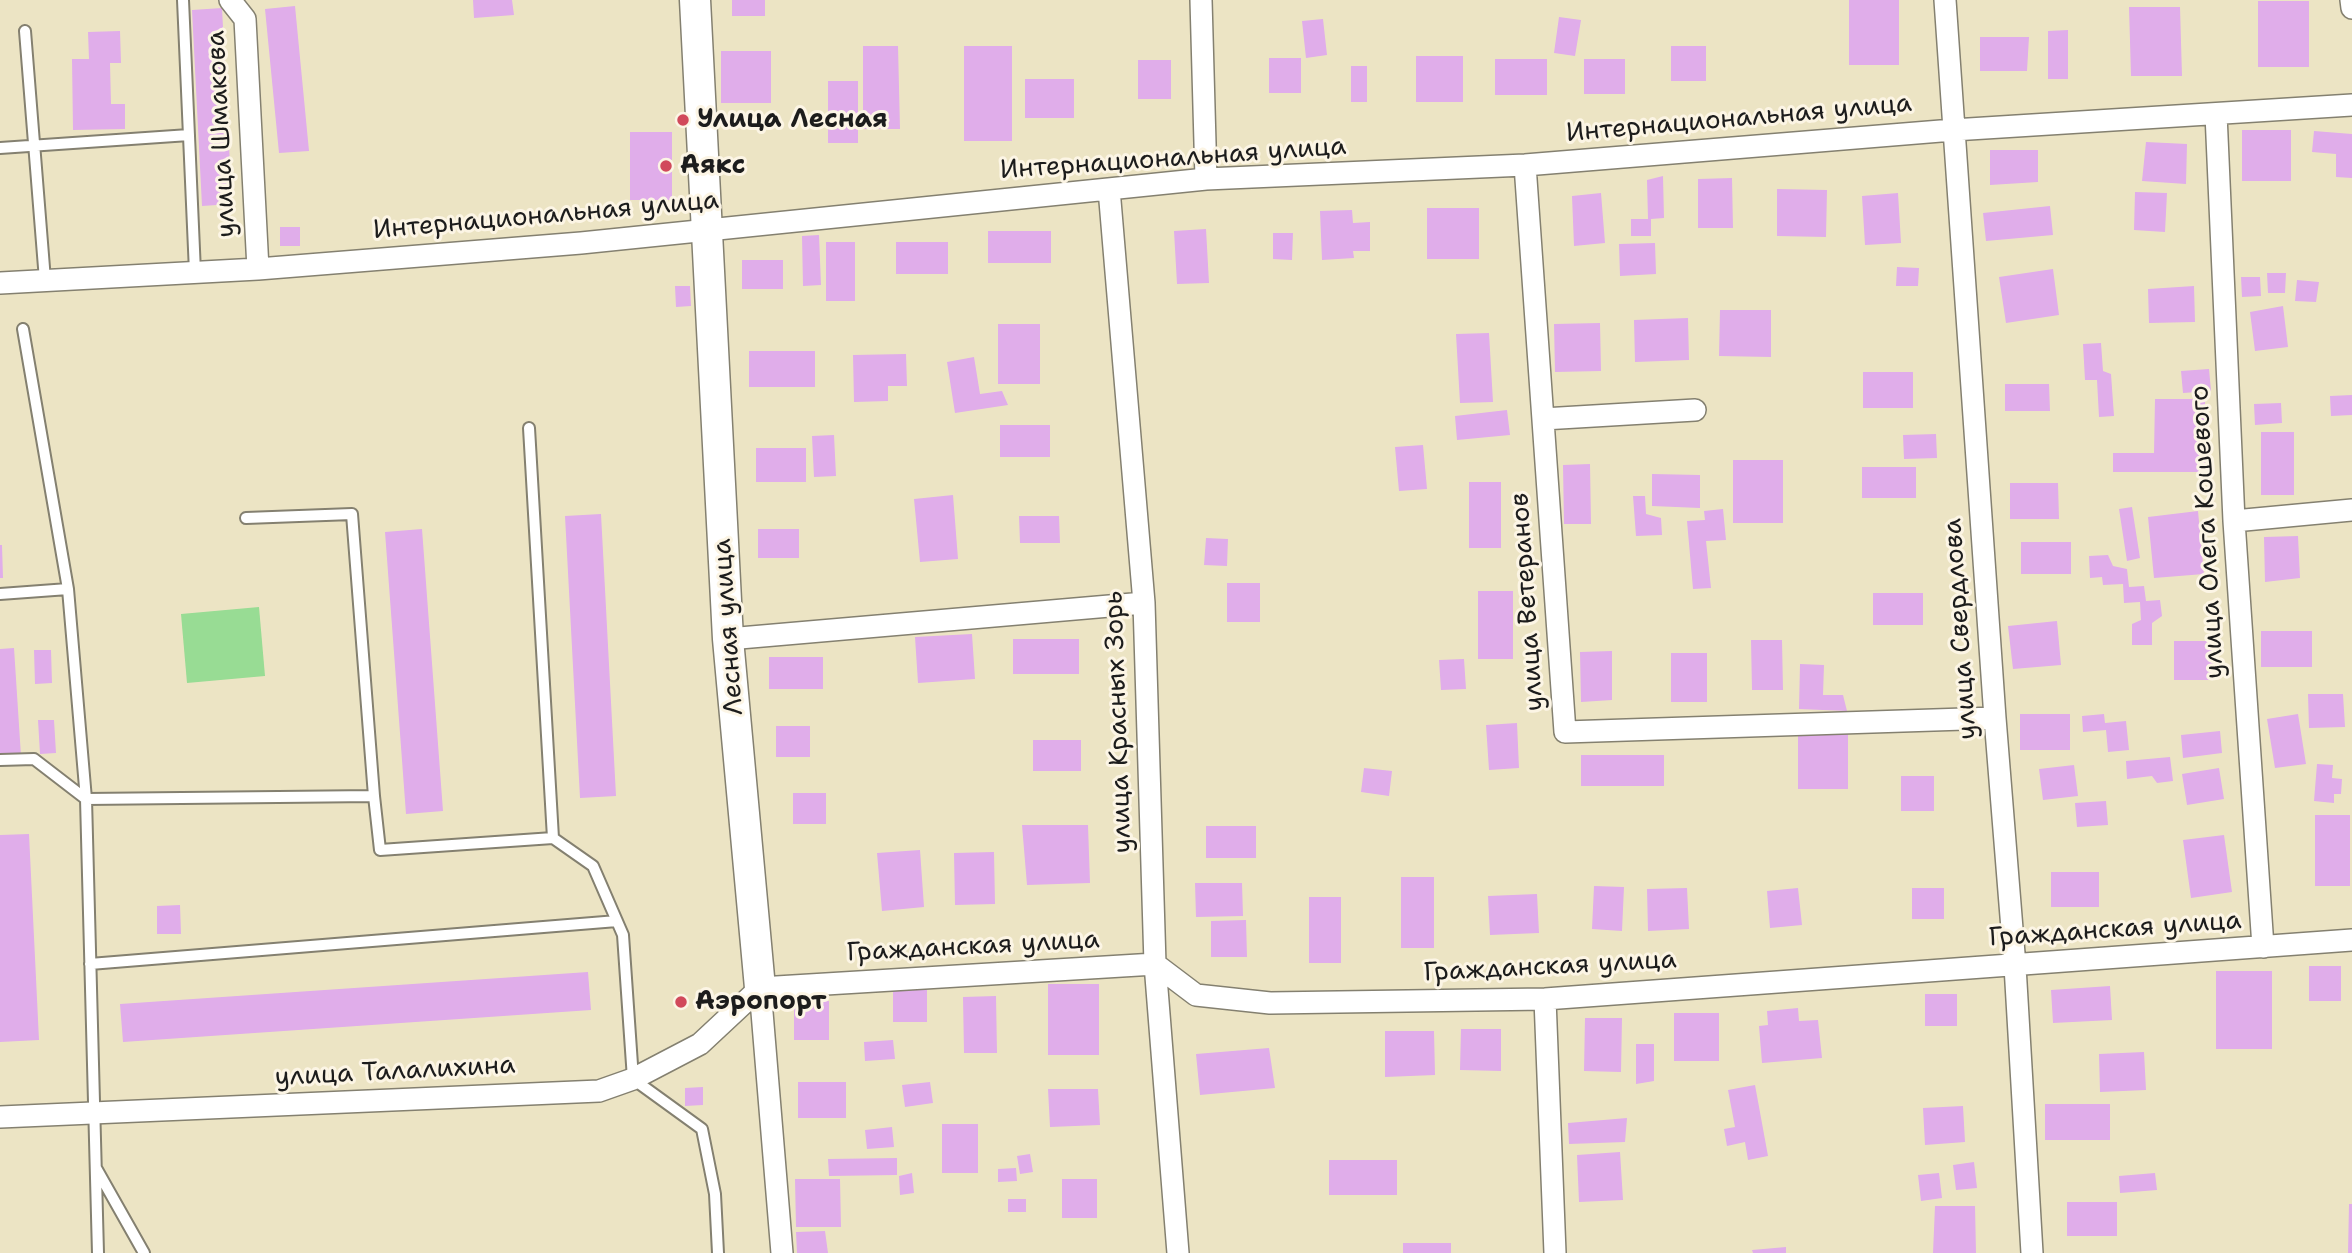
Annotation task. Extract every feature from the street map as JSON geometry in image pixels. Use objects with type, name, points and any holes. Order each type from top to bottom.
[{"type":"street","name":"улица Шмакова","points":[[230,0],[245,19],[258,269]]},
{"type":"street","name":"Лесная улица","points":[[695,0],[728,639],[782,1253]]},
{"type":"street","points":[[1201,0],[1206,179]]},
{"type":"street","name":"улица Свердлова","points":[[1945,0],[2015,966],[2032,1253]]},
{"type":"street","points":[[2351,0],[2352,8]]},
{"type":"street","name":"Интернациональная улица","points":[[0,283],[258,269],[581,243],[1206,179],[1525,165],[1953,130],[2352,105]]},
{"type":"street","name":"улица Олега Кошевого","points":[[2216,114],[2234,521],[2263,947]]},
{"type":"street","name":"улица Ветеранов","points":[[1525,165],[1565,732],[1995,718]]},
{"type":"street","name":"улица Красных Зорь","points":[[1109,189],[1144,603],[1154,964],[1178,1253]]},
{"type":"street","points":[[1543,419],[1695,410]]},
{"type":"street","points":[[2234,521],[2352,510]]},
{"type":"street","points":[[728,639],[1144,603]]},
{"type":"street","name":"Гражданская улица","points":[[760,988],[1154,964],[1196,995],[1270,1003],[1545,999],[2352,940]]},
{"type":"street","name":"улица Талалихина","points":[[0,1117],[599,1091],[634,1079],[700,1044],[760,988]]},
{"type":"street","points":[[1545,999],[1556,1253]]},
{"type":"lane","points":[[183,0],[195,272]]},
{"type":"lane","points":[[25,31],[45,281]]},
{"type":"lane","points":[[0,148],[189,135]]},
{"type":"lane","points":[[23,329],[68,589],[86,799],[98,1253]]},
{"type":"lane","points":[[529,428],[554,838]]},
{"type":"lane","points":[[246,518],[352,514],[380,850],[554,838],[593,866],[623,934],[634,1079],[702,1129],[715,1194],[718,1253]]},
{"type":"lane","points":[[0,594],[68,589]]},
{"type":"lane","points":[[0,760],[34,759],[86,799],[374,796]]},
{"type":"lane","points":[[90,964],[617,921]]},
{"type":"lane","points":[[94,1166],[144,1253]]},
{"type":"green space","points":[[259,607],[265,676],[187,683],[181,614]]},
{"type":"building","points":[[473,0],[512,0],[514,15],[474,18]]},
{"type":"building","points":[[732,0],[765,0],[765,16],[732,16]]},
{"type":"building","points":[[1849,0],[1899,0],[1899,65],[1849,65]]},
{"type":"building","points":[[2258,1],[2309,1],[2309,67],[2258,67]]},
{"type":"building","points":[[295,6],[309,151],[279,153],[265,9]]},
{"type":"building","points":[[2129,7],[2180,7],[2182,76],[2131,76]]},
{"type":"building","points":[[222,8],[232,204],[202,206],[192,10]]},
{"type":"building","points":[[1559,17],[1581,20],[1575,56],[1554,53]]},
{"type":"building","points":[[1323,19],[1327,55],[1306,58],[1302,21]]},
{"type":"building","points":[[2068,30],[2068,79],[2048,79],[2048,31]]},
{"type":"building","points":[[120,31],[121,63],[110,63],[111,104],[125,104],[125,129],[73,130],[72,59],[89,59],[88,32]]},
{"type":"building","points":[[1980,37],[2029,37],[2027,71],[1980,71]]},
{"type":"building","points":[[863,46],[898,46],[900,129],[863,129]]},
{"type":"building","points":[[964,46],[1012,46],[1012,141],[964,141]]},
{"type":"building","points":[[1671,46],[1706,46],[1706,81],[1671,81]]},
{"type":"building","points":[[721,51],[771,51],[771,103],[721,103]]},
{"type":"building","points":[[1416,56],[1463,56],[1463,102],[1416,102]]},
{"type":"building","points":[[1269,58],[1301,58],[1301,93],[1269,93]]},
{"type":"building","points":[[1495,59],[1547,59],[1547,95],[1495,95]]},
{"type":"building","points":[[1584,59],[1625,59],[1625,94],[1584,94]]},
{"type":"building","points":[[1138,60],[1171,60],[1171,99],[1138,99]]},
{"type":"building","points":[[1351,66],[1367,66],[1367,102],[1351,102]]},
{"type":"building","points":[[1025,79],[1074,79],[1074,118],[1025,118]]},
{"type":"building","points":[[828,81],[858,81],[858,143],[828,143]]},
{"type":"building","points":[[2242,130],[2291,130],[2291,181],[2242,181]]},
{"type":"building","points":[[2314,131],[2352,134],[2352,178],[2336,177],[2336,154],[2312,152]]},
{"type":"building","points":[[630,132],[672,132],[672,200],[630,200]]},
{"type":"building","points":[[2146,142],[2187,144],[2186,184],[2142,181]]},
{"type":"building","points":[[1990,150],[2038,150],[2038,182],[1990,185]]},
{"type":"building","points":[[1663,176],[1664,218],[1651,219],[1651,236],[1631,236],[1631,219],[1648,219],[1647,180]]},
{"type":"building","points":[[1732,178],[1733,228],[1698,228],[1698,179]]},
{"type":"building","points":[[1777,189],[1827,190],[1826,237],[1777,236]]},
{"type":"building","points":[[2135,192],[2167,193],[2165,232],[2134,230]]},
{"type":"building","points":[[1601,193],[1605,243],[1574,246],[1572,196]]},
{"type":"building","points":[[1898,193],[1901,243],[1865,245],[1862,196]]},
{"type":"building","points":[[2050,206],[2053,235],[1986,241],[1983,213]]},
{"type":"building","points":[[1427,208],[1479,208],[1479,259],[1427,259]]},
{"type":"building","points":[[1352,210],[1353,223],[1370,222],[1370,251],[1353,251],[1354,258],[1322,260],[1320,211]]},
{"type":"building","points":[[280,227],[300,227],[300,246],[280,246]]},
{"type":"building","points":[[1206,229],[1209,283],[1177,284],[1174,231]]},
{"type":"building","points":[[988,231],[1051,231],[1051,263],[988,263]]},
{"type":"building","points":[[1273,233],[1293,233],[1292,260],[1273,259]]},
{"type":"building","points":[[819,235],[821,285],[803,286],[802,236]]},
{"type":"building","points":[[826,242],[855,242],[855,301],[826,301]]},
{"type":"building","points":[[896,242],[948,242],[948,274],[896,274]]},
{"type":"building","points":[[1655,243],[1656,274],[1620,276],[1619,244]]},
{"type":"building","points":[[742,260],[783,260],[783,289],[742,289]]},
{"type":"building","points":[[1897,267],[1919,268],[1918,286],[1896,286]]},
{"type":"building","points":[[2053,269],[2059,315],[2006,323],[1999,277]]},
{"type":"building","points":[[2267,273],[2286,273],[2285,293],[2268,293]]},
{"type":"building","points":[[2241,277],[2260,277],[2261,296],[2242,297]]},
{"type":"building","points":[[2297,280],[2319,282],[2316,302],[2295,301]]},
{"type":"building","points":[[675,286],[690,286],[691,306],[676,307]]},
{"type":"building","points":[[2194,286],[2195,322],[2149,323],[2148,289]]},
{"type":"building","points":[[2283,306],[2288,347],[2255,351],[2250,312]]},
{"type":"building","points":[[1720,310],[1771,310],[1771,357],[1719,356]]},
{"type":"building","points":[[1688,318],[1689,360],[1635,362],[1634,320]]},
{"type":"building","points":[[1600,323],[1601,371],[1555,372],[1554,324]]},
{"type":"building","points":[[998,324],[1040,324],[1040,384],[998,384]]},
{"type":"building","points":[[1489,333],[1493,402],[1460,403],[1456,334]]},
{"type":"building","points":[[2101,343],[2103,371],[2111,374],[2114,416],[2099,417],[2097,380],[2085,380],[2083,344]]},
{"type":"building","points":[[749,351],[815,351],[815,387],[749,387]]},
{"type":"building","points":[[906,354],[907,386],[888,386],[888,401],[854,402],[853,355]]},
{"type":"building","points":[[974,357],[980,394],[1002,391],[1008,405],[955,413],[947,362]]},
{"type":"building","points":[[2209,369],[2211,391],[2183,393],[2181,371]]},
{"type":"building","points":[[1863,372],[1913,372],[1913,408],[1863,408]]},
{"type":"building","points":[[2005,384],[2049,384],[2050,411],[2005,411]]},
{"type":"building","points":[[2352,395],[2352,415],[2331,416],[2330,396]]},
{"type":"building","points":[[2155,399],[2205,399],[2205,472],[2113,472],[2113,453],[2154,453]]},
{"type":"building","points":[[2281,403],[2282,423],[2255,425],[2254,404]]},
{"type":"building","points":[[1507,410],[1510,435],[1457,440],[1455,416]]},
{"type":"building","points":[[1000,425],[1050,425],[1050,457],[1000,457]]},
{"type":"building","points":[[2261,432],[2294,432],[2294,495],[2261,495]]},
{"type":"building","points":[[1936,434],[1937,458],[1904,459],[1903,435]]},
{"type":"building","points":[[834,435],[836,476],[814,477],[812,436]]},
{"type":"building","points":[[1423,445],[1427,489],[1399,491],[1395,447]]},
{"type":"building","points":[[756,448],[806,448],[806,482],[756,482]]},
{"type":"building","points":[[1733,460],[1783,460],[1783,523],[1733,523]]},
{"type":"building","points":[[1590,464],[1591,524],[1564,524],[1563,465]]},
{"type":"building","points":[[1862,467],[1916,467],[1916,498],[1862,498]]},
{"type":"building","points":[[1652,474],[1700,475],[1700,508],[1652,506]]},
{"type":"building","points":[[1469,482],[1501,482],[1501,548],[1469,548]]},
{"type":"building","points":[[2010,483],[2058,483],[2059,519],[2010,519]]},
{"type":"building","points":[[953,495],[958,559],[920,562],[914,499]]},
{"type":"building","points":[[1633,496],[1645,496],[1646,514],[1661,518],[1662,535],[1636,536]]},
{"type":"building","points":[[2132,507],[2140,558],[2127,561],[2119,509]]},
{"type":"building","points":[[1723,509],[1726,540],[1706,541],[1711,588],[1693,589],[1687,521],[1705,520],[1704,511]]},
{"type":"building","points":[[2198,511],[2204,574],[2154,578],[2148,517]]},
{"type":"building","points":[[601,514],[616,796],[580,798],[565,516]]},
{"type":"building","points":[[1019,516],[1059,516],[1060,543],[1020,543]]},
{"type":"building","points":[[422,529],[443,811],[406,814],[385,532]]},
{"type":"building","points":[[758,529],[799,529],[799,558],[758,558]]},
{"type":"building","points":[[2298,536],[2300,578],[2265,582],[2264,537]]},
{"type":"building","points":[[1206,538],[1228,539],[1227,566],[1204,565]]},
{"type":"building","points":[[2021,542],[2071,542],[2071,574],[2021,574]]},
{"type":"building","points":[[2,545],[3,578],[0,578]]},
{"type":"building","points":[[2108,555],[2113,566],[2127,569],[2129,587],[2144,586],[2146,601],[2160,600],[2162,616],[2152,623],[2152,645],[2132,645],[2132,624],[2141,620],[2140,602],[2124,603],[2123,584],[2103,585],[2102,577],[2090,578],[2089,556]]},
{"type":"building","points":[[1227,583],[1260,583],[1260,622],[1227,622]]},
{"type":"building","points":[[1478,591],[1513,591],[1513,659],[1478,659]]},
{"type":"building","points":[[1873,593],[1923,593],[1923,625],[1873,625]]},
{"type":"building","points":[[2057,621],[2061,665],[2013,669],[2008,626]]},
{"type":"building","points":[[2261,631],[2312,631],[2312,667],[2261,667]]},
{"type":"building","points":[[972,634],[975,679],[918,683],[915,637]]},
{"type":"building","points":[[1013,639],[1079,639],[1079,674],[1013,674]]},
{"type":"building","points":[[1751,640],[1782,640],[1783,690],[1752,690]]},
{"type":"building","points":[[2174,641],[2215,641],[2215,680],[2174,680]]},
{"type":"building","points":[[14,648],[21,756],[0,758],[0,649]]},
{"type":"building","points":[[34,650],[51,650],[52,683],[35,684]]},
{"type":"building","points":[[1612,651],[1612,700],[1581,702],[1580,652]]},
{"type":"building","points":[[1671,653],[1707,653],[1707,702],[1671,702]]},
{"type":"building","points":[[769,657],[823,657],[823,689],[769,689]]},
{"type":"building","points":[[1464,659],[1466,689],[1441,690],[1439,660]]},
{"type":"building","points":[[1800,664],[1824,665],[1823,695],[1843,695],[1847,711],[1799,709]]},
{"type":"building","points":[[2308,694],[2343,694],[2345,727],[2309,728]]},
{"type":"building","points":[[2020,714],[2070,714],[2070,750],[2020,750]]},
{"type":"building","points":[[2104,714],[2105,723],[2126,721],[2129,750],[2108,752],[2106,730],[2083,732],[2082,716]]},
{"type":"building","points":[[2298,714],[2306,764],[2275,768],[2267,719]]},
{"type":"building","points":[[38,720],[54,720],[56,753],[40,754]]},
{"type":"building","points":[[1517,723],[1519,768],[1489,770],[1486,725]]},
{"type":"building","points":[[776,726],[810,726],[810,757],[776,757]]},
{"type":"building","points":[[1798,726],[1848,726],[1848,789],[1798,789]]},
{"type":"building","points":[[2220,731],[2222,753],[2183,758],[2181,735]]},
{"type":"building","points":[[1033,740],[1081,740],[1081,771],[1033,771]]},
{"type":"building","points":[[1581,755],[1664,755],[1664,786],[1581,786]]},
{"type":"building","points":[[2170,757],[2173,781],[2157,783],[2152,776],[2127,779],[2126,761]]},
{"type":"building","points":[[2317,764],[2333,765],[2332,778],[2342,779],[2341,794],[2334,794],[2334,803],[2314,801]]},
{"type":"building","points":[[2074,765],[2078,796],[2043,800],[2039,769]]},
{"type":"building","points":[[1364,768],[1392,771],[1389,796],[1361,792]]},
{"type":"building","points":[[2219,768],[2224,799],[2187,805],[2182,774]]},
{"type":"building","points":[[1901,776],[1934,776],[1934,811],[1901,811]]},
{"type":"building","points":[[793,793],[826,793],[826,824],[793,824]]},
{"type":"building","points":[[2106,801],[2108,825],[2077,827],[2075,803]]},
{"type":"building","points":[[2315,815],[2350,815],[2350,886],[2315,886]]},
{"type":"building","points":[[1022,825],[1088,825],[1090,883],[1027,885]]},
{"type":"building","points":[[1206,826],[1256,826],[1256,858],[1206,858]]},
{"type":"building","points":[[29,834],[39,1040],[0,1042],[0,835]]},
{"type":"building","points":[[2224,835],[2232,892],[2191,898],[2183,840]]},
{"type":"building","points":[[920,850],[924,907],[882,911],[877,853]]},
{"type":"building","points":[[994,852],[995,904],[955,905],[954,853]]},
{"type":"building","points":[[2051,872],[2099,872],[2099,907],[2051,907]]},
{"type":"building","points":[[1401,877],[1434,877],[1434,948],[1401,948]]},
{"type":"building","points":[[1195,883],[1242,883],[1243,916],[1196,917]]},
{"type":"building","points":[[1594,886],[1624,887],[1622,931],[1592,929]]},
{"type":"building","points":[[1687,888],[1689,929],[1648,931],[1647,889]]},
{"type":"building","points":[[1798,888],[1802,925],[1770,928],[1767,891]]},
{"type":"building","points":[[1912,888],[1944,888],[1944,919],[1912,919]]},
{"type":"building","points":[[1537,894],[1539,933],[1490,935],[1488,896]]},
{"type":"building","points":[[1309,897],[1341,897],[1341,963],[1309,963]]},
{"type":"building","points":[[180,905],[181,934],[157,934],[157,906]]},
{"type":"building","points":[[1246,920],[1247,957],[1211,957],[1211,921]]},
{"type":"building","points":[[2309,966],[2341,966],[2341,1001],[2309,1001]]},
{"type":"building","points":[[2216,971],[2272,971],[2272,1049],[2216,1049]]},
{"type":"building","points":[[588,972],[591,1010],[123,1042],[120,1004]]},
{"type":"building","points":[[1048,984],[1099,984],[1099,1055],[1048,1055]]},
{"type":"building","points":[[2110,986],[2112,1020],[2053,1023],[2051,990]]},
{"type":"building","points":[[893,990],[927,990],[927,1022],[893,1022]]},
{"type":"building","points":[[1925,994],[1957,994],[1957,1026],[1925,1026]]},
{"type":"building","points":[[996,996],[997,1053],[964,1053],[963,997]]},
{"type":"building","points":[[794,1001],[829,1001],[829,1040],[794,1040]]},
{"type":"building","points":[[1798,1008],[1799,1021],[1818,1020],[1822,1058],[1762,1063],[1759,1026],[1768,1025],[1767,1011]]},
{"type":"building","points":[[1674,1013],[1719,1013],[1719,1061],[1674,1061]]},
{"type":"building","points":[[1585,1018],[1622,1018],[1621,1072],[1584,1071]]},
{"type":"building","points":[[1461,1029],[1501,1029],[1501,1071],[1460,1070]]},
{"type":"building","points":[[1385,1031],[1434,1031],[1435,1075],[1385,1077]]},
{"type":"building","points":[[893,1040],[895,1059],[865,1061],[864,1042]]},
{"type":"building","points":[[1636,1044],[1654,1044],[1654,1081],[1636,1084]]},
{"type":"building","points":[[1269,1048],[1275,1088],[1200,1095],[1196,1054]]},
{"type":"building","points":[[2144,1052],[2146,1090],[2100,1092],[2099,1054]]},
{"type":"building","points":[[798,1082],[846,1082],[846,1118],[798,1118]]},
{"type":"building","points":[[930,1082],[933,1103],[905,1107],[902,1085]]},
{"type":"building","points":[[1755,1085],[1768,1156],[1748,1160],[1745,1142],[1727,1146],[1724,1129],[1735,1127],[1728,1090]]},
{"type":"building","points":[[703,1087],[703,1105],[685,1106],[685,1088]]},
{"type":"building","points":[[1048,1089],[1098,1089],[1100,1125],[1050,1127]]},
{"type":"building","points":[[2045,1104],[2110,1104],[2110,1140],[2045,1140]]},
{"type":"building","points":[[1963,1106],[1965,1142],[1925,1145],[1923,1108]]},
{"type":"building","points":[[1627,1118],[1625,1142],[1569,1144],[1568,1123]]},
{"type":"building","points":[[942,1124],[978,1124],[978,1173],[942,1173]]},
{"type":"building","points":[[892,1127],[894,1147],[867,1149],[865,1130]]},
{"type":"building","points":[[1620,1152],[1623,1200],[1579,1202],[1577,1155]]},
{"type":"building","points":[[1030,1154],[1033,1172],[1020,1174],[1017,1156]]},
{"type":"building","points":[[897,1158],[897,1175],[829,1176],[828,1159]]},
{"type":"building","points":[[1329,1160],[1397,1160],[1397,1195],[1329,1195]]},
{"type":"building","points":[[1974,1162],[1977,1188],[1956,1190],[1953,1165]]},
{"type":"building","points":[[1016,1168],[1017,1181],[998,1182],[998,1169]]},
{"type":"building","points":[[912,1173],[914,1193],[900,1195],[899,1176]]},
{"type":"building","points":[[1939,1173],[1942,1198],[1921,1201],[1918,1175]]},
{"type":"building","points":[[2155,1173],[2157,1190],[2120,1193],[2119,1176]]},
{"type":"building","points":[[795,1179],[840,1179],[841,1227],[796,1227]]},
{"type":"building","points":[[1062,1179],[1097,1179],[1097,1218],[1062,1218]]},
{"type":"building","points":[[1008,1199],[1026,1199],[1026,1212],[1008,1212]]},
{"type":"building","points":[[2067,1202],[2117,1202],[2117,1236],[2067,1236]]},
{"type":"building","points":[[2349,1204],[2352,1204],[2352,1253],[2348,1253]]},
{"type":"building","points":[[1935,1206],[1975,1206],[1976,1253],[1933,1253]]},
{"type":"building","points":[[825,1231],[828,1253],[797,1253],[796,1232]]},
{"type":"building","points":[[1403,1243],[1451,1243],[1451,1253],[1403,1253]]},
{"type":"building","points":[[1786,1247],[1786,1253],[1753,1253],[1752,1250]]},
{"type":"place","name":"Улица Лесная","points":[[683,120]]},
{"type":"place","name":"Аякс","points":[[666,166]]},
{"type":"place","name":"Аэропорт","points":[[681,1002]]}]
